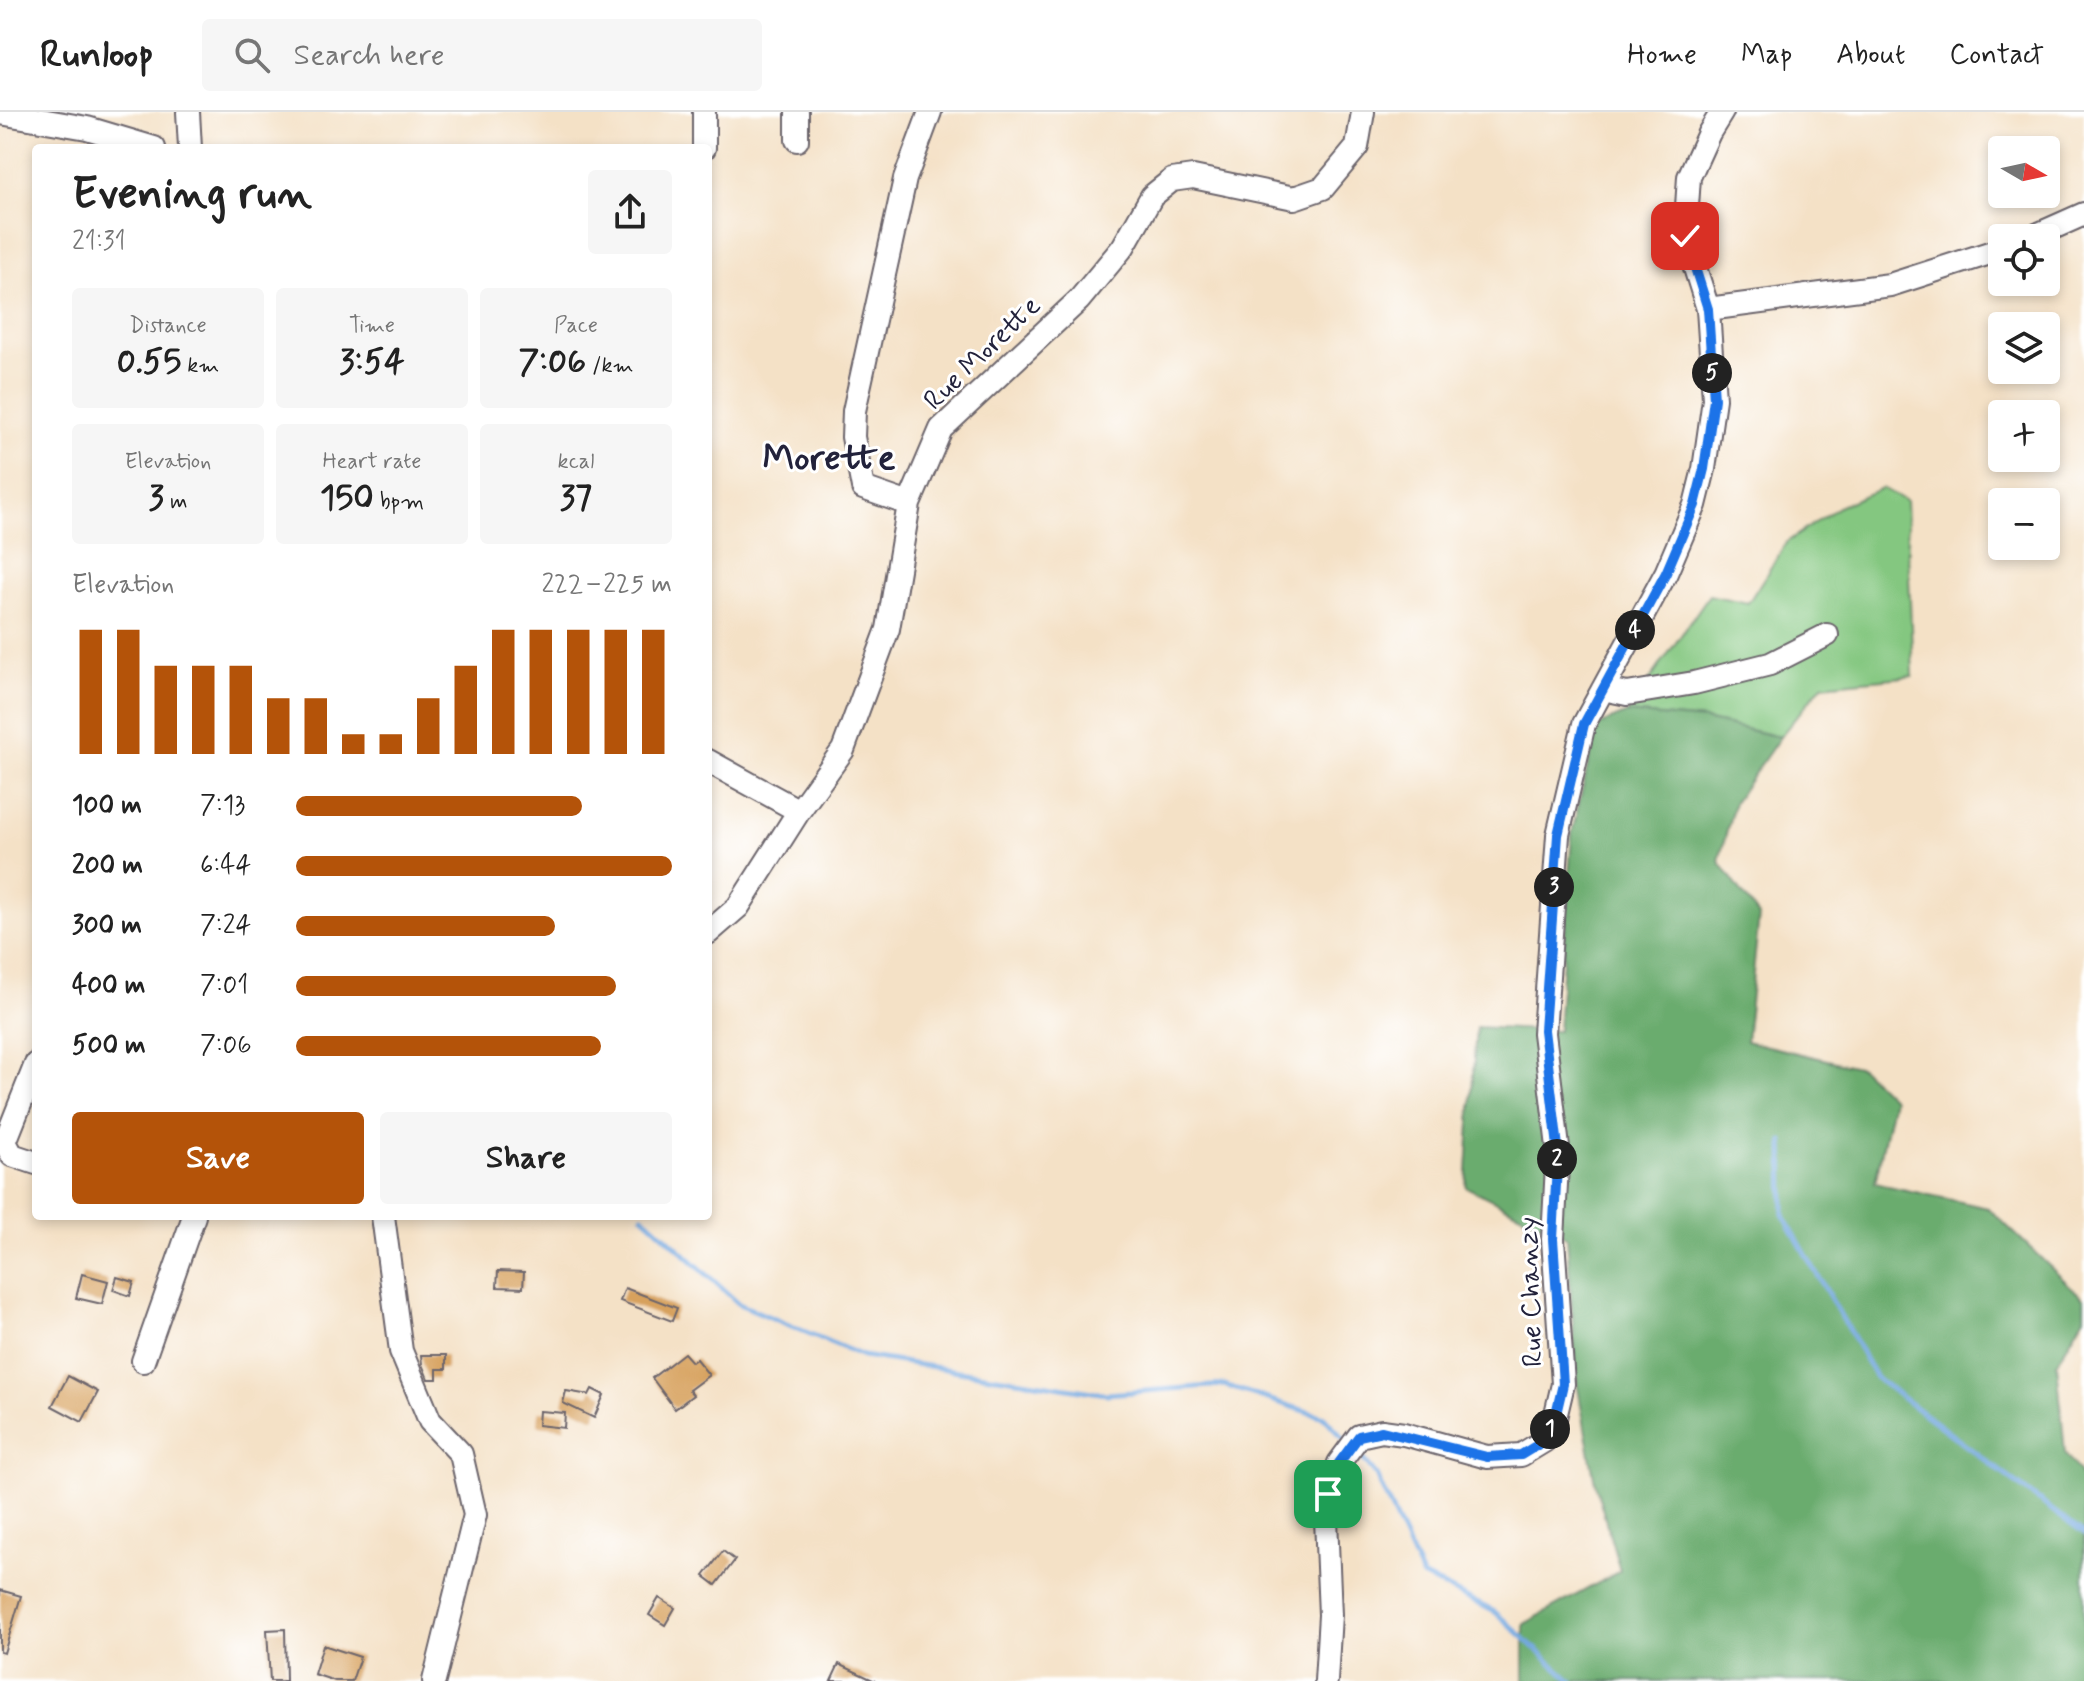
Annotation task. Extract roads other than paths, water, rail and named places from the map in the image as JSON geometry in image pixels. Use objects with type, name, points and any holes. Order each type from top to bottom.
[{"type":"street","points":[[188,112],[190,144]]},
{"type":"street","points":[[704,112],[704,144]]},
{"type":"street","points":[[797,112],[797,140]]},
{"type":"street","points":[[909,504],[863,488],[853,437],[854,411],[905,179],[930,112]]},
{"type":"street","name":"Rue Morette","points":[[712,930],[738,907],[799,811],[843,750],[888,629],[909,504],[941,429],[1079,300],[1123,247],[1152,196],[1172,180],[1193,177],[1294,198],[1323,188],[1357,147],[1363,112]]},
{"type":"street","name":"Rue Chanzy","points":[[1326,1681],[1330,1615],[1326,1519],[1328,1494],[1339,1463],[1359,1436],[1382,1431],[1487,1457],[1521,1455],[1544,1441],[1555,1418],[1563,1384],[1553,1239],[1558,1147],[1544,1030],[1558,835],[1584,724],[1666,573],[1695,505],[1704,469],[1714,399],[1708,309],[1685,236],[1689,177],[1722,112]]},
{"type":"street","points":[[0,113],[87,128],[141,144]]},
{"type":"street","points":[[2060,225],[2084,214]]},
{"type":"street","points":[[1708,309],[1890,285],[1988,254]]},
{"type":"street","points":[[1603,689],[1627,694],[1694,683],[1770,664],[1827,635]]},
{"type":"street","points":[[712,763],[799,811]]},
{"type":"street","points":[[32,1074],[5,1142],[12,1155],[32,1162]]},
{"type":"street","points":[[143,1361],[193,1220]]},
{"type":"street","points":[[384,1220],[401,1351],[430,1421],[461,1454],[475,1515],[434,1681]]},
{"type":"waterway","points":[[1783,1141],[1784,1216],[1876,1378],[2084,1534]]},
{"type":"waterway","points":[[647,1220],[739,1304],[863,1356],[1106,1394],[1224,1385],[1324,1417],[1346,1441]]},
{"type":"waterway","points":[[1356,1451],[1376,1475],[1422,1576],[1495,1612],[1572,1681]]},
{"type":"district","name":"Morette","points":[[829,456]]}]
